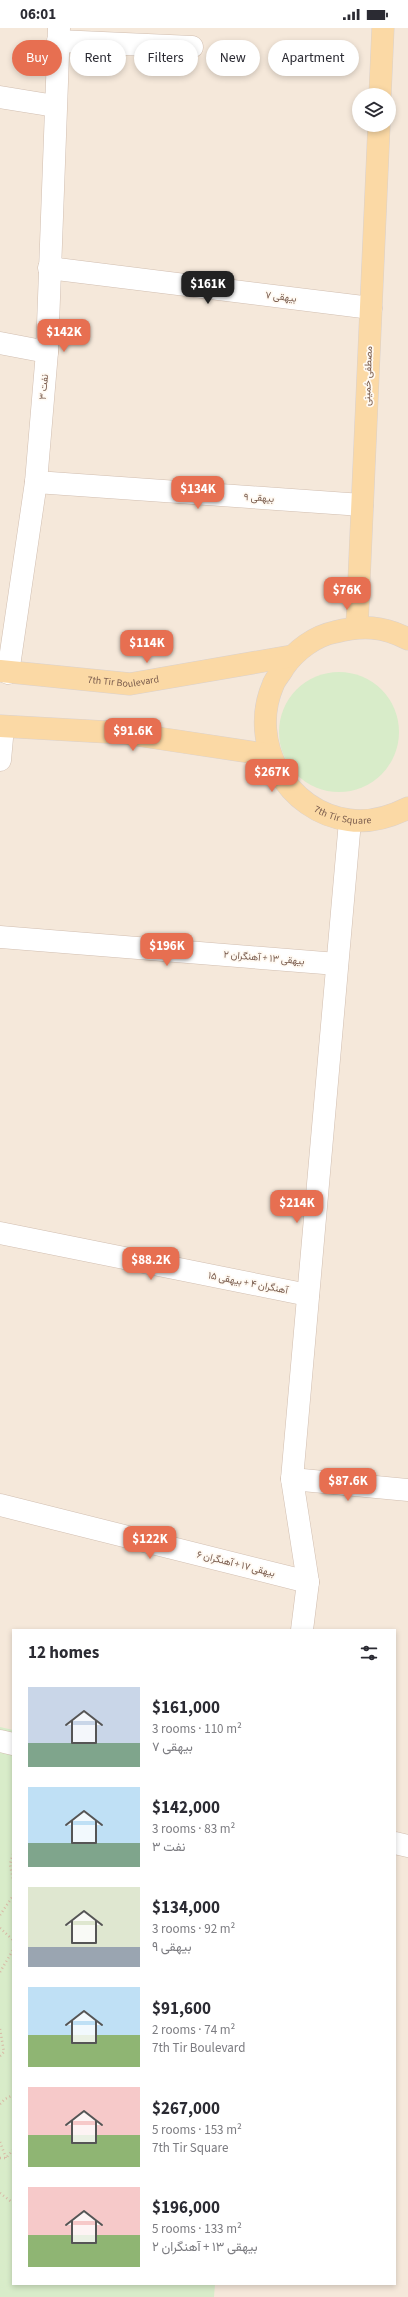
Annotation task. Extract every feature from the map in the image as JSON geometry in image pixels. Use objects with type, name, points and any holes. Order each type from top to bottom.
[{"type":"main road","points":[[380,88],[383,28]]},
{"type":"main road","name":"مصطفی خمینی","points":[[357,626],[379,132]]},
{"type":"main road","name":"7th Tir Square","points":[[408,639],[393,631],[357,626],[322,635],[292,656],[273,685],[264,720],[270,755],[287,787],[315,809],[350,821],[386,818],[408,808]]},
{"type":"main road","name":"7th Tir Boulevard","points":[[4,672],[130,684],[292,656]]},
{"type":"main road","points":[[2,726],[124,733],[270,755]]},
{"type":"street","points":[[58,34],[134,41]]},
{"type":"street","name":"نفت ۳","points":[[4,672],[36,482],[47,352],[58,34]]},
{"type":"street","points":[[0,97],[56,106]]},
{"type":"street","name":"بیهقی ۷","points":[[49,268],[371,308]]},
{"type":"street","points":[[0,343],[47,352]]},
{"type":"street","name":"بیهقی ۹","points":[[36,482],[362,505]]},
{"type":"street","points":[[0,760],[2,726]]},
{"type":"street","points":[[302,1629],[308,1582],[292,1479],[350,821]]},
{"type":"street","name":"بیهقی ۱۳ + آهنگران ۲","points":[[0,937],[337,964]]},
{"type":"street","name":"آهنگران ۴ + بیهقی ۱۵","points":[[0,1233],[308,1295]]},
{"type":"street","points":[[292,1479],[408,1490]]},
{"type":"street","name":"بیهقی ۱۷ + آهنگران ۶","points":[[0,1505],[308,1582]]},
{"type":"street","points":[[0,1741],[12,1744]]},
{"type":"street","points":[[396,1843],[408,1846]]},
{"type":"path","points":[[12,1857],[10,1864],[12,1875]]},
{"type":"path","points":[[0,1915],[12,1897]]},
{"type":"path","points":[[0,1928],[12,1939]]},
{"type":"path","points":[[0,1972],[12,1952]]},
{"type":"path","points":[[0,2029],[4,2052],[0,2056]]},
{"type":"path","points":[[0,2104],[12,2096]]},
{"type":"path","points":[[0,2142],[6,2158]]},
{"type":"path","points":[[0,2158],[6,2158],[12,2151]]},
{"type":"path","points":[[0,2193],[12,2202]]},
{"type":"shaded area","points":[[0,28],[408,28],[408,2297],[0,2297]]},
{"type":"green space","points":[[339,672],[362,676],[381,690],[395,709],[399,732],[395,755],[381,774],[362,788],[339,792],[316,788],[297,774],[283,755],[279,732],[283,709],[297,690],[316,676]]},
{"type":"green space","points":[[0,1727],[12,1730],[12,2285],[215,2285],[214,2297],[0,2297]]}]
